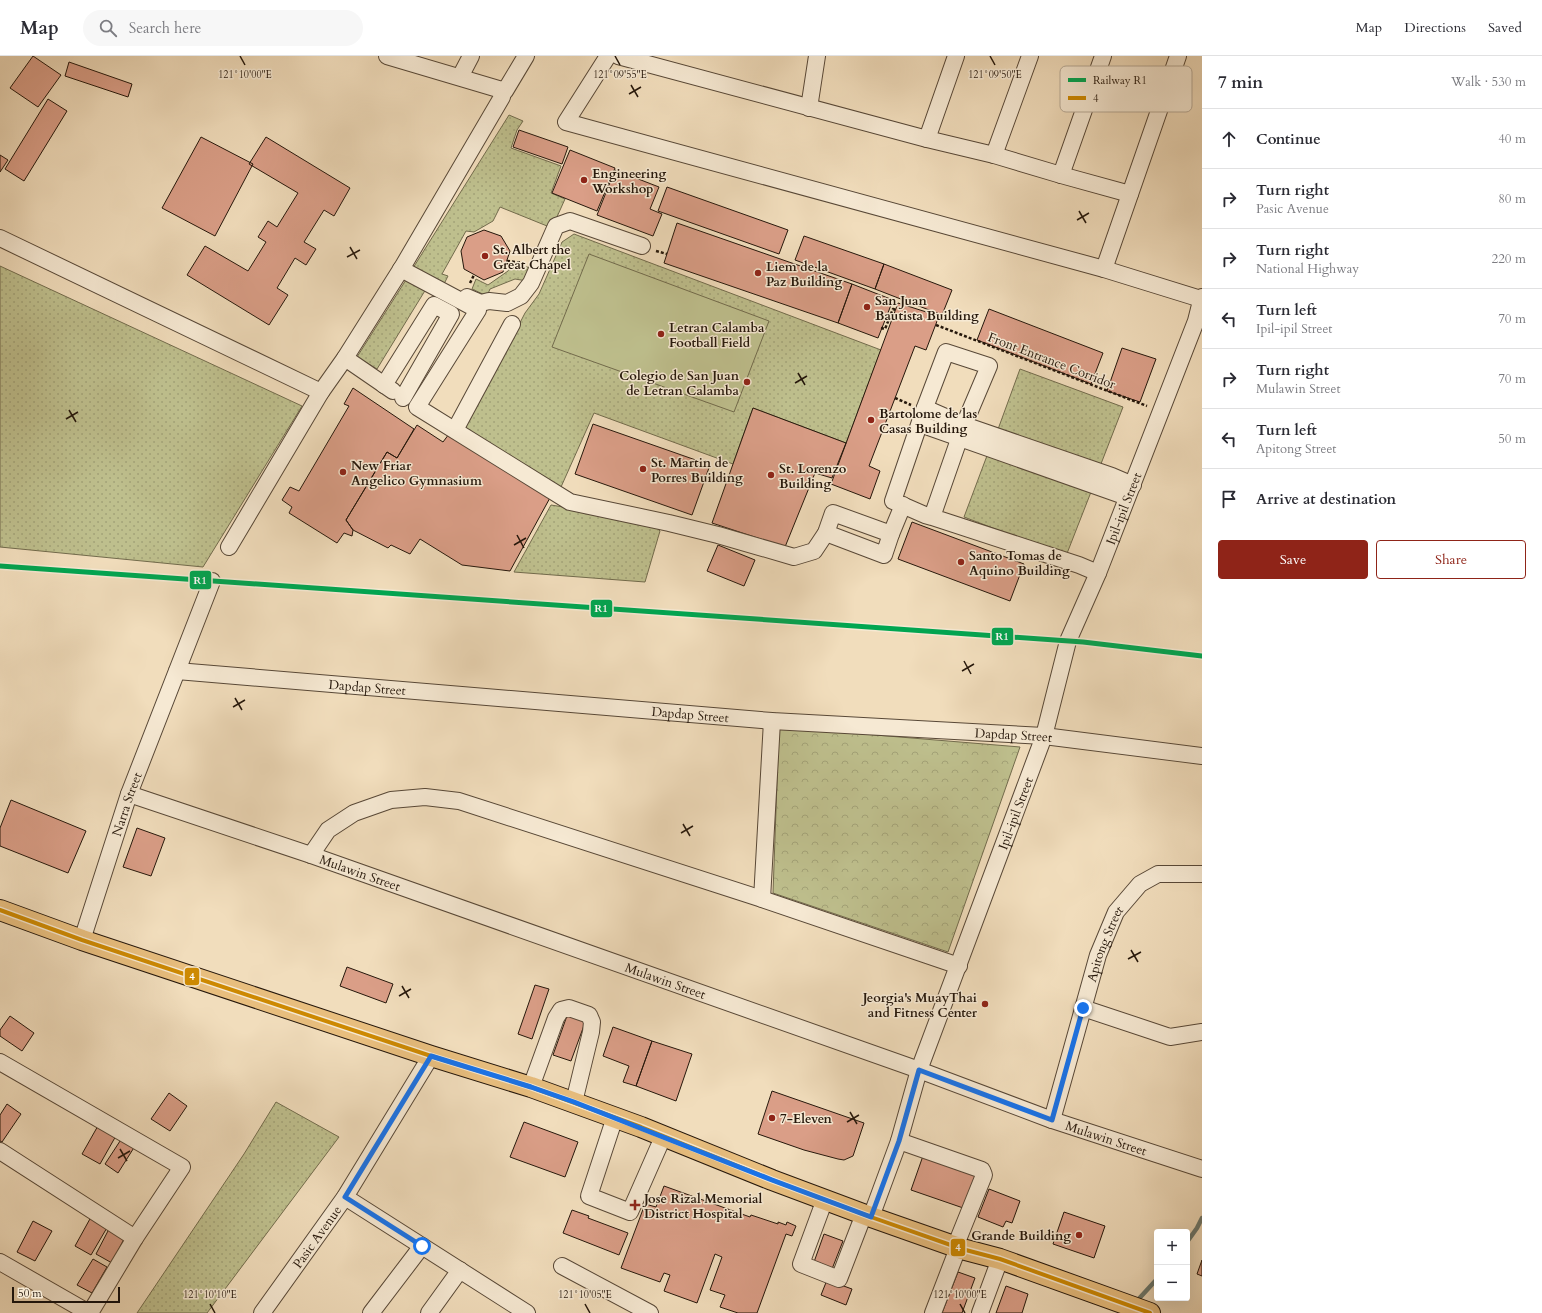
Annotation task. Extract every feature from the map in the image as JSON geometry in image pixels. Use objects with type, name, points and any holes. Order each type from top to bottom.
[{"type":"main road","points":[[0,910],[82,940],[574,1102],[868,1216],[956,1247],[1000,1258],[1150,1313]]},
{"type":"street","points":[[386,56],[505,91],[526,56]]},
{"type":"street","points":[[460,77],[472,56]]},
{"type":"street","points":[[608,56],[566,122],[1104,269],[1202,298]]},
{"type":"street","points":[[618,56],[809,108],[994,155],[1130,194]]},
{"type":"street","points":[[809,108],[817,56]]},
{"type":"street","points":[[927,139],[956,56]]},
{"type":"street","points":[[994,155],[1030,56]]},
{"type":"street","points":[[1099,66],[1103,56]]},
{"type":"street","points":[[1175,66],[1178,56]]},
{"type":"street","points":[[229,547],[321,392],[345,358],[402,267],[502,97]]},
{"type":"street","points":[[1061,175],[1083,112]]},
{"type":"street","points":[[1104,269],[1159,112]]},
{"type":"street","points":[[402,267],[481,303],[489,301],[507,303],[521,296],[531,284],[556,226],[570,221],[642,246]]},
{"type":"street","points":[[0,238],[321,392]]},
{"type":"street","points":[[402,267],[478,310],[417,407]]},
{"type":"street","name":"Ipil-ipil Street","points":[[825,1199],[801,1264],[839,1279],[868,1216],[899,1141],[919,1070],[1044,736],[1068,641],[1098,573],[1161,411],[1199,322],[1202,298]]},
{"type":"street","points":[[384,385],[434,305],[451,314],[402,398]]},
{"type":"street","points":[[455,430],[512,324]]},
{"type":"street","points":[[932,517],[962,431],[989,366],[946,352],[893,501],[932,517],[1079,565],[1098,573]]},
{"type":"street","points":[[345,358],[402,398],[570,502],[718,535],[794,557],[814,551],[826,533],[833,513],[891,534]]},
{"type":"street","points":[[925,408],[962,431]]},
{"type":"street","points":[[920,424],[962,431],[1130,491]]},
{"type":"street","points":[[826,533],[884,555],[903,505]]},
{"type":"street","name":"Narra Street","points":[[82,940],[129,794],[212,581]]},
{"type":"street","name":"Dapdap Street","points":[[178,671],[772,720],[1044,736],[1202,756]]},
{"type":"street","points":[[762,899],[772,720]]},
{"type":"street","name":"Mulawin Street","points":[[129,794],[311,855],[919,1070],[1052,1120],[1202,1168]]},
{"type":"street","points":[[311,855],[328,830],[354,813],[391,800],[426,797],[459,802],[762,899],[958,966]]},
{"type":"street","name":"Apitong Street","points":[[1052,1120],[1098,955],[1116,912],[1140,884],[1158,874],[1202,874]]},
{"type":"street","points":[[531,1087],[556,1018],[561,1010],[569,1008],[589,1015],[592,1022],[591,1032],[574,1102]]},
{"type":"street","points":[[1083,1008],[1170,1037],[1202,1032]]},
{"type":"street","name":"Pasic Avenue","points":[[262,1313],[345,1197],[431,1056]]},
{"type":"street","points":[[0,1062],[182,1167],[135,1238],[89,1313],[0,1262]]},
{"type":"street","points":[[615,1117],[589,1196],[630,1212],[663,1137]]},
{"type":"street","points":[[899,1141],[982,1170],[984,1175],[956,1247],[933,1313]]},
{"type":"street","points":[[0,1151],[135,1238]]},
{"type":"street","points":[[345,1197],[527,1313]]},
{"type":"street","points":[[371,1313],[422,1246]]},
{"type":"street","points":[[980,1313],[1000,1258]]},
{"type":"street","points":[[562,1266],[650,1313]]},
{"type":"street","points":[[429,1313],[460,1270]]},
{"type":"path","points":[[888,330],[883,328],[893,309],[896,310]]},
{"type":"path","name":"Front Entrance Corridor","points":[[936,325],[1121,397],[1161,411]]},
{"type":"green space","points":[[509,115],[523,121],[517,130],[511,148],[561,166],[551,193],[565,199],[552,228],[500,207],[493,221],[474,232],[466,231],[442,274],[448,276],[444,284],[413,268]]},
{"type":"green space","points":[[574,234],[881,350],[846,443],[753,408],[733,464],[594,413],[561,487],[463,430],[525,313],[539,294],[562,242]]},
{"type":"green space","name":"Letran Calamba Football Field","points":[[589,254],[769,321],[734,412],[552,347]]},
{"type":"green space","points":[[511,263],[531,268],[527,281],[515,279],[490,289],[487,296],[472,289],[476,279],[488,285],[508,271]]},
{"type":"green space","points":[[0,266],[302,406],[203,567],[0,547]]},
{"type":"green space","points":[[411,272],[426,289],[377,369],[357,357]]},
{"type":"green space","points":[[1020,369],[1123,407],[1099,469],[997,432]]},
{"type":"green space","points":[[988,453],[1091,492],[1066,556],[964,517]]},
{"type":"green space","points":[[551,505],[650,521],[660,531],[645,582],[514,572]]},
{"type":"green space","points":[[779,727],[1020,747],[948,952],[773,893]]},
{"type":"green space","points":[[276,1102],[339,1137],[207,1313],[137,1313],[244,1154]]},
{"type":"building","points":[[33,56],[61,75],[38,107],[10,88]]},
{"type":"building","points":[[69,62],[132,84],[128,97],[65,76]]},
{"type":"building","points":[[48,99],[67,111],[24,181],[5,169]]},
{"type":"building","points":[[519,130],[568,147],[562,164],[513,147]]},
{"type":"building","points":[[201,137],[253,164],[215,236],[162,208]]},
{"type":"building","points":[[266,137],[350,188],[334,216],[324,210],[304,242],[316,249],[306,265],[295,258],[277,288],[288,295],[269,325],[187,275],[205,246],[248,271],[266,242],[258,237],[268,221],[277,227],[298,193],[249,164]]},
{"type":"building","name":"Engineering Workshop","points":[[570,150],[615,168],[597,211],[552,193]]},
{"type":"building","points":[[0,155],[8,160],[0,172]]},
{"type":"building","points":[[615,170],[659,187],[650,209],[662,214],[653,236],[597,215]]},
{"type":"building","points":[[667,187],[788,230],[779,254],[658,211]]},
{"type":"building","name":"Liem de la Paz Building","points":[[677,223],[852,284],[838,323],[664,263]]},
{"type":"building","name":"St. Albert the Great Chapel","points":[[484,230],[501,236],[510,251],[503,272],[484,280],[464,269],[461,251],[467,237]]},
{"type":"building","points":[[804,236],[884,264],[875,289],[795,260]]},
{"type":"building","points":[[884,264],[952,290],[942,315],[875,289]]},
{"type":"building","name":"San Juan Bautista Building","points":[[852,284],[893,300],[878,338],[838,323]]},
{"type":"building","name":"Bartolome de las Casas Building","points":[[898,303],[939,316],[926,350],[915,346],[869,466],[880,471],[870,499],[831,484]]},
{"type":"building","points":[[989,309],[1103,353],[1091,384],[977,340]]},
{"type":"building","points":[[1122,348],[1156,359],[1140,402],[1107,391]]},
{"type":"building","name":"New Friar Angelico Gymnasium","points":[[353,388],[414,429],[397,458],[387,452],[346,520],[353,530],[352,536],[344,533],[337,543],[289,513],[292,507],[282,500],[290,487],[299,491],[349,406],[344,404]]},
{"type":"building","name":"St. Lorenzo Building","points":[[753,408],[846,443],[832,478],[815,473],[785,547],[712,523]]},
{"type":"building","name":"St. Martin de Porres Building","points":[[593,424],[710,465],[692,515],[575,474]]},
{"type":"building","points":[[417,425],[443,442],[449,434],[551,496],[510,571],[462,565],[420,539],[410,554],[391,545],[388,548],[353,530],[346,520],[387,452],[397,458]]},
{"type":"building","name":"Santo Tomas de Aquino Building","points":[[912,522],[1024,564],[1010,601],[898,559]]},
{"type":"building","points":[[718,545],[755,560],[744,586],[707,571]]},
{"type":"building","points":[[11,800],[86,831],[68,873],[0,846],[0,828]]},
{"type":"building","points":[[137,828],[165,838],[151,876],[123,867]]},
{"type":"building","points":[[347,967],[393,984],[386,1003],[340,986]]},
{"type":"building","points":[[535,985],[549,989],[532,1039],[518,1034]]},
{"type":"building","points":[[568,1013],[586,1020],[571,1061],[553,1055]]},
{"type":"building","points":[[10,1016],[34,1033],[22,1051],[0,1036],[0,1030]]},
{"type":"building","points":[[613,1027],[652,1041],[636,1086],[623,1082],[629,1066],[603,1056]]},
{"type":"building","points":[[652,1041],[692,1054],[676,1101],[636,1086]]},
{"type":"building","points":[[772,1091],[864,1123],[853,1156],[844,1160],[838,1159],[804,1150],[758,1134]]},
{"type":"building","points":[[169,1093],[187,1106],[170,1131],[151,1119]]},
{"type":"building","points":[[7,1104],[21,1114],[2,1142],[0,1141],[0,1115]]},
{"type":"building","points":[[524,1122],[578,1142],[565,1177],[510,1157]]},
{"type":"building","points":[[99,1124],[117,1134],[100,1164],[82,1154]]},
{"type":"building","points":[[122,1138],[135,1146],[118,1173],[105,1164]]},
{"type":"building","points":[[924,1153],[982,1174],[969,1210],[911,1190]]},
{"type":"building","points":[[664,1186],[750,1217],[751,1215],[778,1224],[778,1222],[786,1225],[787,1222],[796,1226],[792,1236],[786,1234],[757,1313],[738,1313],[720,1307],[725,1295],[710,1290],[722,1257],[715,1254],[697,1303],[664,1291],[670,1275],[664,1273],[660,1282],[621,1268],[645,1204],[656,1207]]},
{"type":"building","points":[[989,1189],[1020,1201],[1012,1223],[1006,1221],[1003,1227],[978,1217]]},
{"type":"building","points":[[572,1210],[589,1216],[588,1218],[628,1233],[619,1255],[563,1233]]},
{"type":"building","name":"Grande Building","points":[[1064,1212],[1105,1226],[1094,1258],[1053,1244]]},
{"type":"building","points":[[91,1217],[108,1226],[91,1255],[75,1246]]},
{"type":"building","points":[[33,1221],[52,1231],[35,1261],[17,1252]]},
{"type":"building","points":[[109,1229],[125,1237],[112,1263],[96,1254]]},
{"type":"building","points":[[824,1234],[843,1241],[832,1269],[814,1262]]},
{"type":"building","points":[[93,1259],[107,1267],[92,1293],[77,1285]]},
{"type":"building","points":[[1202,1260],[1202,1276],[1197,1274]]},
{"type":"building","points":[[958,1272],[975,1278],[962,1313],[942,1313]]},
{"type":"building","points":[[827,1280],[852,1289],[846,1305],[821,1295]]},
{"type":"building","points":[[1006,1286],[1028,1294],[1022,1313],[996,1313]]},
{"type":"waterway","points":[[1190,1238],[1202,1218]]},
{"type":"waterway","points":[[1135,1303],[1154,1282]]},
{"type":"rail line","name":"R1","points":[[0,566],[1083,642],[1202,656]]},
{"type":"transit line","name":"4","points":[[0,910],[82,940],[431,1056],[531,1087],[641,1127],[772,1180],[871,1217],[962,1249],[1000,1259],[1150,1313]]},
{"type":"place","name":"Engineering Workshop","points":[[584,180]]},
{"type":"place","name":"St. Albert the Great Chapel","points":[[485,256]]},
{"type":"place","name":"Liem de la Paz Building","points":[[758,273]]},
{"type":"place","name":"San Juan Bautista Building","points":[[867,307]]},
{"type":"place","name":"Letran Calamba Football Field","points":[[661,334]]},
{"type":"place","name":"Colegio de San Juan de Letran Calamba","points":[[747,382]]},
{"type":"place","name":"Bartolome de las Casas Building","points":[[871,420]]},
{"type":"place","name":"St. Martin de Porres Building","points":[[643,469]]},
{"type":"place","name":"New Friar Angelico Gymnasium","points":[[343,472]]},
{"type":"place","name":"St. Lorenzo Building","points":[[771,475]]},
{"type":"place","name":"Santo Tomas de Aquino Building","points":[[961,562]]},
{"type":"place","name":"Jeorgia's MuayThai and Fitness Center","points":[[985,1004]]},
{"type":"place","name":"7-Eleven","points":[[772,1118]]},
{"type":"place","name":"Jose Rizal Memorial District Hospital","points":[[635,1205]]},
{"type":"place","name":"Grande Building","points":[[1079,1235]]},
{"type":"route","points":[[422,1246],[345,1197],[431,1056],[574,1102],[772,1180],[871,1217],[899,1141],[919,1070],[1052,1120],[1083,1008]]}]
